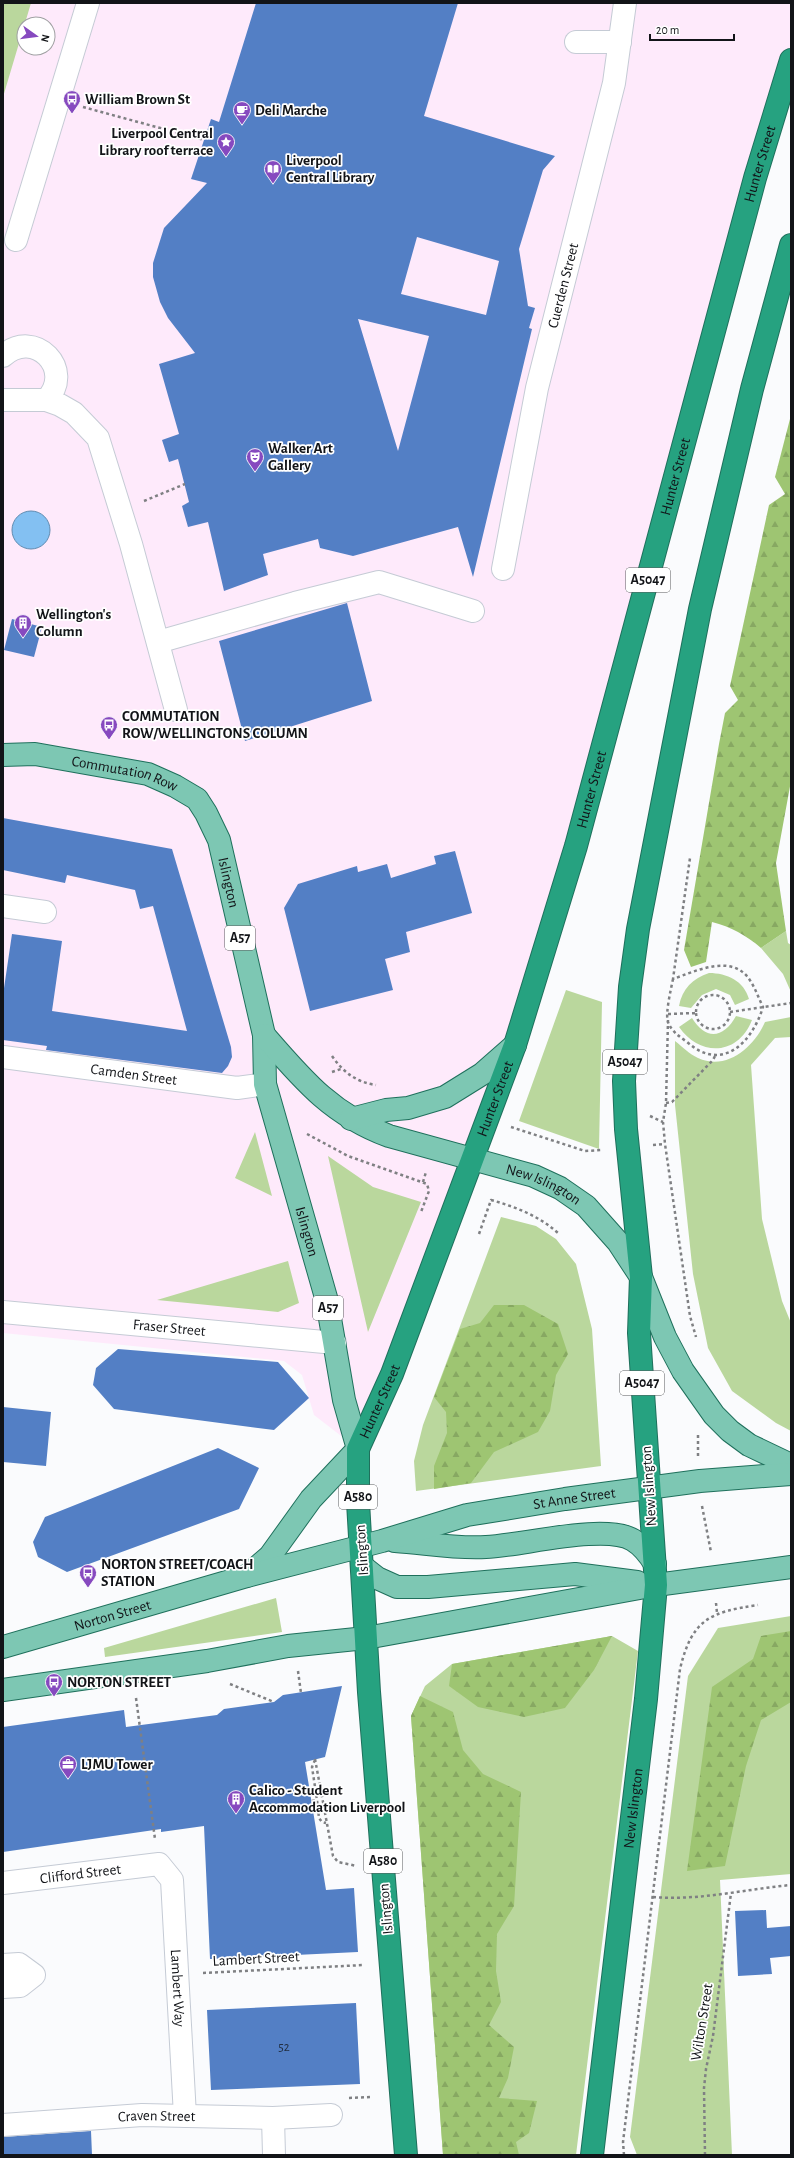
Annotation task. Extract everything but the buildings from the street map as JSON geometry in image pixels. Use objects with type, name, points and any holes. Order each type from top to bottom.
[{"type":"highway","name":"A5047","points":[[775,113],[791,60]]},
{"type":"highway","name":"A5047","points":[[775,113],[791,90]]},
{"type":"highway","name":"Hunter Street","points":[[358,1449],[392,1374],[515,1045],[576,846],[755,178],[775,113]]},
{"type":"highway","name":"A5047","points":[[641,1277],[627,1147],[624,1081],[630,994],[638,929],[700,609],[752,389],[791,245]]},
{"type":"highway","name":"New Islington","points":[[593,2153],[645,1706],[656,1574],[639,1333],[641,1277]]},
{"type":"highway","name":"Islington","points":[[358,1449],[372,1543],[363,1567],[366,1638],[406,2155]]},
{"type":"main road","name":"Commutation Row","points":[[3,755],[35,754],[148,774],[175,786],[197,799],[219,840]]},
{"type":"main road","name":"Islington","points":[[219,840],[264,1035],[265,1084],[326,1301],[335,1343],[344,1400],[358,1449]]},
{"type":"main road","name":"New Islington","points":[[264,1035],[319,1094],[351,1119],[389,1136],[534,1176],[568,1193],[602,1222],[641,1277]]},
{"type":"main road","points":[[351,1119],[386,1110],[408,1108],[445,1097],[476,1079],[515,1045]]},
{"type":"main road","points":[[641,1277],[665,1337],[683,1371],[714,1415],[730,1430],[749,1444],[791,1465]]},
{"type":"main road","points":[[247,1576],[270,1556],[311,1499],[358,1449]]},
{"type":"main road","name":"St Anne Street","points":[[372,1543],[467,1515],[565,1499],[650,1489],[700,1481],[791,1474]]},
{"type":"main road","points":[[372,1543],[486,1547],[569,1536],[613,1533],[632,1539],[647,1551],[656,1574]]},
{"type":"main road","name":"Norton Street","points":[[3,1647],[247,1576],[372,1543]]},
{"type":"main road","points":[[363,1567],[376,1578],[397,1587],[428,1587],[575,1574],[656,1574],[791,1567]]},
{"type":"main road","points":[[3,1690],[207,1661],[288,1646],[366,1638],[656,1574]]},
{"type":"street","points":[[16,240],[88,3]]},
{"type":"street","name":"Cuerden Street","points":[[503,570],[537,388],[614,83],[625,3]]},
{"type":"street","points":[[576,42],[620,42]]},
{"type":"street","points":[[3,356],[9,351],[19,347],[36,348],[46,353],[54,365],[57,376],[56,385],[51,395],[46,400]]},
{"type":"street","points":[[3,399],[46,400],[60,405],[74,413],[98,438],[121,511],[176,710]]},
{"type":"street","points":[[158,642],[295,603],[379,582],[473,611]]},
{"type":"street","points":[[3,906],[45,912]]},
{"type":"street","name":"Camden Street","points":[[3,1057],[237,1088],[265,1084]]},
{"type":"street","name":"Fraser Street","points":[[3,1312],[335,1343]]},
{"type":"street","name":"Clifford Street","points":[[3,1883],[159,1864]]},
{"type":"street","name":"Lambert Way","points":[[159,1864],[172,1880],[176,1974],[186,2116]]},
{"type":"street","points":[[3,1965],[19,1964],[34,1975],[20,1986],[3,1987]]},
{"type":"street","name":"Craven Street","points":[[3,2125],[143,2123],[186,2116],[273,2118],[331,2115]]},
{"type":"street","points":[[273,2118],[274,2155]]},
{"type":"path","points":[[59,101],[204,140]]},
{"type":"path","points":[[121,511],[185,484]]},
{"type":"path","points":[[690,858],[668,1014],[666,1103],[663,1122],[690,1316],[698,1344]]},
{"type":"path","points":[[666,1103],[672,1102],[713,1060],[715,1056],[740,1046],[751,1035],[758,1022],[763,1007],[751,980],[741,972],[730,967],[719,965],[706,966],[672,979]]},
{"type":"path","points":[[710,994],[722,997],[730,1006],[727,1022],[723,1026],[713,1029],[703,1025],[696,1013],[700,1000],[710,994]]},
{"type":"path","points":[[730,1012],[791,1003]]},
{"type":"path","points":[[668,1014],[696,1013]]},
{"type":"path","points":[[668,1020],[678,1036],[698,1051],[715,1056]]},
{"type":"path","points":[[332,1056],[341,1069],[349,1075],[359,1080],[378,1085]]},
{"type":"path","points":[[516,1128],[585,1151]]},
{"type":"path","points":[[304,1138],[302,1132],[348,1156],[427,1184],[429,1191],[420,1212]]},
{"type":"path","points":[[479,1234],[492,1200],[524,1211],[550,1226],[558,1233]]},
{"type":"path","points":[[701,1501],[710,1546]]},
{"type":"path","points":[[624,2155],[623,2142],[680,1669],[686,1646],[699,1626],[708,1619],[730,1609],[758,1605]]},
{"type":"path","points":[[298,1671],[301,1693]]},
{"type":"path","points":[[225,1682],[274,1702]]},
{"type":"path","points":[[135,1693],[159,1864]]},
{"type":"path","points":[[326,1823],[322,1822],[319,1818],[312,1767],[315,1759],[326,1823],[335,1860],[358,1866]]},
{"type":"path","points":[[312,1801],[317,1800]]},
{"type":"path","points":[[653,1897],[667,1898],[731,1893],[791,1885]]},
{"type":"path","name":"Wilton Street","points":[[705,2155],[704,2088],[706,2069],[713,2036],[731,1893]]},
{"type":"path","name":"Lambert Street","points":[[176,1974],[364,1965]]},
{"type":"shaded area","points":[[3,3],[791,3],[791,90],[515,1045],[358,1449],[314,1415],[302,1375],[284,1361],[3,1333]]},
{"type":"green space","points":[[3,3],[31,3],[27,16],[16,16],[16,53],[3,97]]},
{"type":"green space","points":[[791,415],[791,781],[776,863],[786,931],[761,948],[738,932],[726,926],[712,922],[706,962],[691,967],[684,950],[719,744],[725,713],[738,700],[730,686],[769,505],[785,494],[775,477]]},
{"type":"green space","points":[[786,931],[788,943],[791,945],[791,992],[783,974],[761,948]]},
{"type":"green space","points":[[716,973],[734,979],[743,987],[749,999],[735,1005],[730,995],[716,989],[702,995],[691,1008],[679,1006],[680,1000],[689,985],[703,975]]},
{"type":"green space","points":[[566,990],[602,1002],[599,1149],[519,1121]]},
{"type":"green space","points":[[736,1016],[752,1020],[746,1032],[738,1040],[728,1046],[718,1048],[697,1044],[679,1027],[692,1018],[703,1030],[715,1034],[726,1029]]},
{"type":"green space","points":[[791,1017],[791,1037],[775,1038],[751,1065],[762,1219],[782,1301],[791,1323],[791,1431],[776,1423],[732,1391],[708,1348],[693,1274],[675,1105],[675,1041],[698,1058],[709,1061],[729,1059],[747,1048],[754,1040],[765,1022]]},
{"type":"green space","points":[[255,1132],[272,1196],[235,1178]]},
{"type":"green space","points":[[328,1156],[373,1187],[421,1202],[368,1332]]},
{"type":"green space","points":[[501,1217],[536,1226],[556,1239],[576,1264],[592,1329],[601,1466],[416,1491],[414,1461],[423,1425]]},
{"type":"green space","points":[[288,1261],[299,1303],[278,1312],[157,1300]]},
{"type":"green space","points":[[494,1305],[524,1305],[558,1324],[568,1354],[556,1375],[550,1411],[538,1432],[494,1452],[471,1483],[434,1489],[434,1466],[447,1433],[446,1412],[434,1397],[460,1329],[480,1323]]},
{"type":"green space","points":[[276,1598],[282,1632],[105,1657],[104,1648]]},
{"type":"green space","points":[[791,1616],[791,1874],[720,1880],[732,2155],[637,2155],[630,2137],[688,1676],[718,1628]]},
{"type":"green space","points":[[791,1631],[791,1702],[761,1720],[746,1766],[725,1866],[687,1871],[712,1687],[753,1659],[761,1636]]},
{"type":"green space","points":[[612,1636],[638,1651],[576,2155],[443,2155],[411,1716],[425,1686],[452,1664]]},
{"type":"green space","points":[[612,1636],[594,1670],[565,1708],[524,1717],[478,1707],[449,1686],[452,1664]]},
{"type":"green space","points":[[420,1696],[453,1712],[463,1750],[483,1774],[521,1792],[514,1906],[497,1934],[496,1971],[501,2002],[489,2025],[514,2047],[508,2078],[499,2098],[537,2101],[529,2133],[516,2142],[519,2155],[443,2155],[411,1716]]},
{"type":"water","points":[[31,511],[44,517],[50,530],[44,543],[31,549],[18,543],[12,530],[18,517]]},
{"type":"place","name":"William Brown St","points":[[72,114]]},
{"type":"place","name":"Deli Marche","points":[[242,125]]},
{"type":"place","name":"Liverpool Central Library roof terrace","points":[[226,157]]},
{"type":"place","name":"Liverpool Central Library","points":[[273,184]]},
{"type":"place","name":"Walker Art Gallery","points":[[255,472]]},
{"type":"place","name":"Wellington's Column","points":[[23,638]]},
{"type":"place","name":"COMMUTATION ROW/WELLINGTONS COLUMN","points":[[109,740]]},
{"type":"place","name":"NORTON STREET/COACH STATION","points":[[88,1588]]},
{"type":"place","name":"NORTON STREET","points":[[54,1697]]},
{"type":"place","name":"LJMU Tower","points":[[68,1779]]},
{"type":"place","name":"Calico - Student Accommodation Liverpool","points":[[236,1814]]}]
